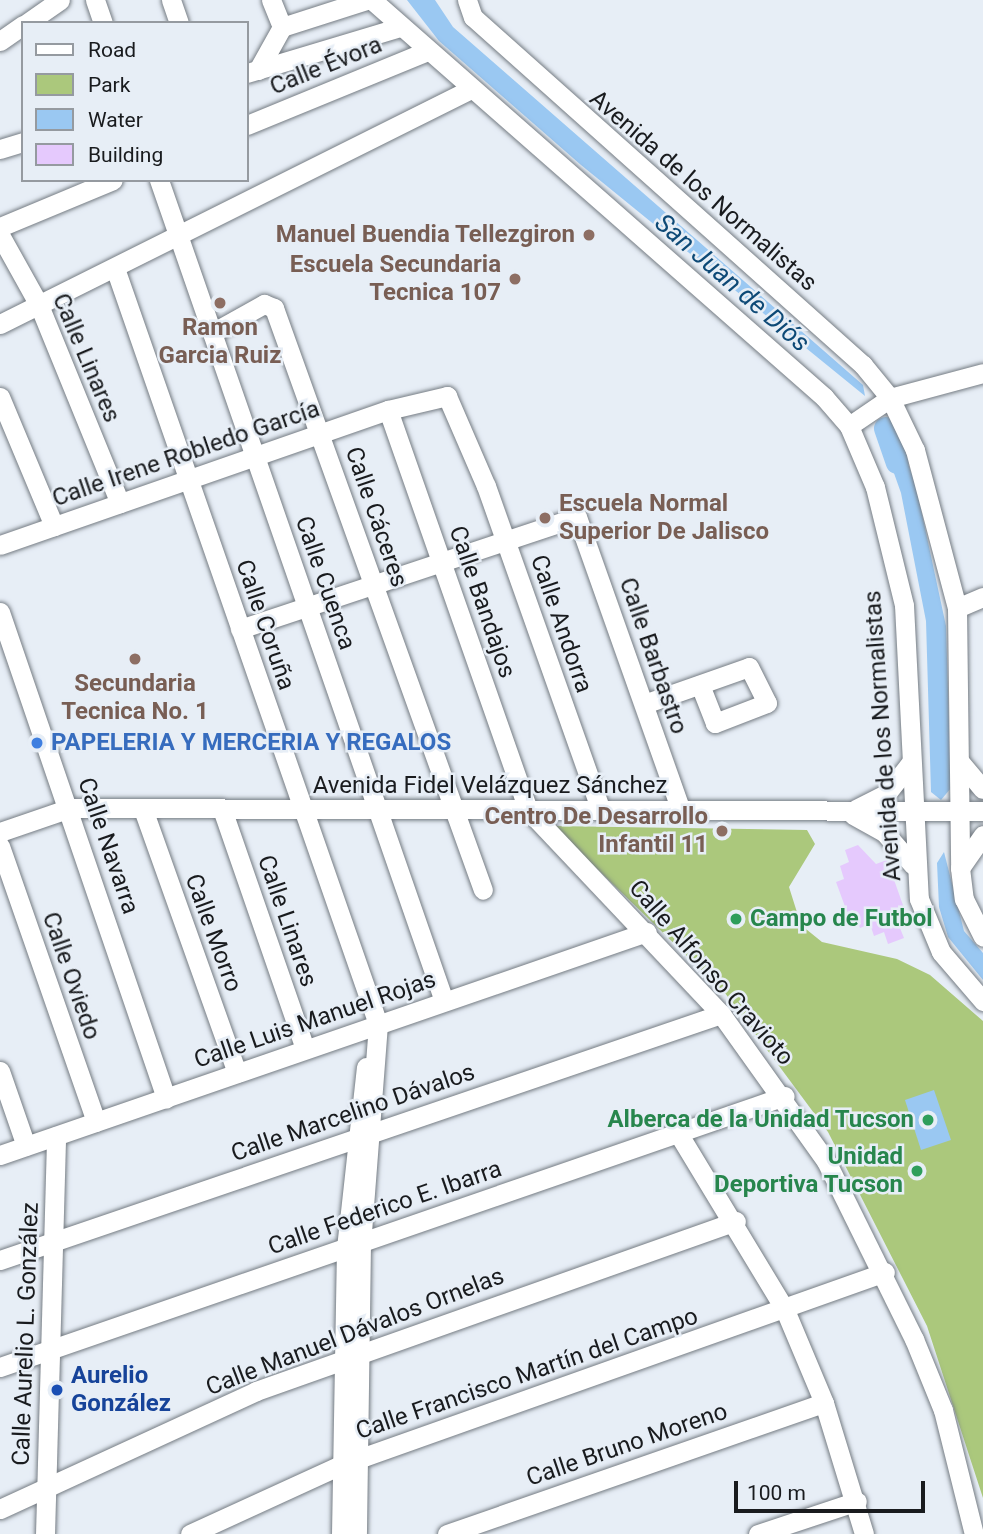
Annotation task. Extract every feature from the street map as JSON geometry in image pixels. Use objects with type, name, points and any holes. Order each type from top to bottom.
[{"type":"street","points":[[29,21],[60,0]]},
{"type":"street","points":[[95,0],[102,21]]},
{"type":"street","points":[[171,0],[178,21]]},
{"type":"street","points":[[271,0],[282,27]]},
{"type":"street","points":[[252,71],[282,27],[366,0]]},
{"type":"street","name":"Avenida de los Normalistas","points":[[372,0],[425,52],[824,397],[849,426],[875,487],[904,605],[914,811],[913,865],[919,899],[941,952],[983,1001]]},
{"type":"street","name":"Avenida de los Normalistas","points":[[470,9],[863,365],[890,398],[915,450],[957,608],[960,869],[964,899],[983,937]]},
{"type":"street","points":[[0,41],[21,27]]},
{"type":"street","points":[[252,71],[400,27]]},
{"type":"street","name":"Calle Évora","points":[[248,125],[425,52]]},
{"type":"street","points":[[0,324],[469,90]]},
{"type":"street","points":[[0,149],[21,143]]},
{"type":"street","points":[[0,227],[108,182]]},
{"type":"street","name":"Calle Cuenca","points":[[160,182],[444,1001]]},
{"type":"street","name":"Calle Linares","points":[[0,235],[39,305],[120,503]]},
{"type":"street","name":"Calle Coruña","points":[[115,268],[303,810],[374,1025],[354,1245],[350,1462]]},
{"type":"street","name":"Calle Cáceres","points":[[212,332],[270,304],[321,433],[452,810],[483,890]]},
{"type":"street","points":[[849,426],[890,398],[983,373]]},
{"type":"street","name":"Calle Andorra","points":[[388,410],[439,395],[455,402],[601,810]]},
{"type":"street","points":[[0,397],[54,526]]},
{"type":"street","name":"Calle Irene Robledo García","points":[[0,545],[388,410]]},
{"type":"street","name":"Calle Bandajos","points":[[388,410],[528,810]]},
{"type":"street","name":"Calle Barbastro","points":[[505,539],[577,517],[681,811]]},
{"type":"street","points":[[240,629],[505,539]]},
{"type":"street","points":[[957,608],[983,597]]},
{"type":"street","name":"Calle Navarra","points":[[0,612],[70,808],[166,1098]]},
{"type":"street","points":[[644,704],[700,685]]},
{"type":"street","points":[[960,762],[983,789]]},
{"type":"street","points":[[845,812],[887,793],[910,764]]},
{"type":"street","name":"Avenida Fidel Velázquez Sánchez","points":[[0,832],[70,808],[983,811]]},
{"type":"street","name":"Calle Morro","points":[[143,809],[237,1073]]},
{"type":"street","name":"Calle Linares","points":[[222,809],[305,1049]]},
{"type":"street","name":"Calle Alfonso Cravioto","points":[[528,810],[647,932],[722,1014],[785,1096],[885,1272],[943,1410],[974,1534]]},
{"type":"street","points":[[845,812],[884,832],[913,865]]},
{"type":"street","points":[[960,869],[983,835]]},
{"type":"street","name":"Calle Oviedo","points":[[0,846],[96,1122]]},
{"type":"street","name":"Calle Luis Manuel Rojas","points":[[0,1155],[647,932]]},
{"type":"street","name":"Calle Marcelino Dávalos","points":[[0,1260],[722,1014]]},
{"type":"street","points":[[0,1071],[26,1146]]},
{"type":"street","name":"Calle Federico E. Ibarra","points":[[0,1367],[785,1096]]},
{"type":"street","points":[[678,1133],[736,1221],[785,1310],[824,1403],[858,1502],[864,1534]]},
{"type":"street","name":"Calle Aurelio L. González","points":[[45,1534],[56,1136]]},
{"type":"street","name":"Calle Manuel Dávalos Ornelas","points":[[0,1509],[46,1493],[205,1414],[353,1354],[736,1221]]},
{"type":"street","name":"Calle Francisco Martín del Campo","points":[[190,1534],[350,1462],[785,1310],[885,1272]]},
{"type":"street","name":"Calle Bruno Moreno","points":[[446,1534],[824,1403]]},
{"type":"street","points":[[341,1534],[350,1462]]},
{"type":"street","points":[[350,1462],[357,1534]]},
{"type":"street","points":[[758,1534],[858,1502]]},
{"type":"green space","name":"Unidad Deportiva Tucson","points":[[553,826],[807,830],[815,844],[789,887],[801,925],[822,942],[897,959],[930,975],[983,1021],[983,1498],[927,1326],[828,1132],[725,993]]},
{"type":"water","points":[[407,0],[435,0],[453,27],[863,385],[865,396],[581,165],[439,41]]},
{"type":"water","points":[[887,432],[899,438],[916,486],[946,626],[951,788],[941,800],[931,792],[926,621],[901,493],[884,445]]},
{"type":"water","points":[[944,852],[964,931],[983,953],[983,980],[948,937],[939,907],[937,863]]},
{"type":"water","name":"Alberca de la Unidad Tucson","points":[[934,1090],[951,1140],[921,1150],[905,1100]]},
{"type":"building","points":[[858,845],[876,864],[887,860],[910,925],[900,928],[904,938],[888,944],[884,932],[874,936],[870,924],[860,928],[853,910],[847,912],[836,882],[844,879],[840,866],[849,862],[845,850]]},
{"type":"waterway","name":"San Juan de Diós","points":[[885,428],[897,462]]},
{"type":"place","name":"Manuel Buendia Tellezgiron","points":[[589,235]]},
{"type":"place","name":"Escuela Secundaria Tecnica 107","points":[[515,279]]},
{"type":"place","name":"Ramon Garcia Ruiz","points":[[220,303]]},
{"type":"place","name":"Escuela Normal Superior De Jalisco","points":[[545,518]]},
{"type":"place","name":"Secundaria Tecnica No. 1","points":[[135,659]]},
{"type":"place","name":"PAPELERIA Y MERCERIA Y REGALOS","points":[[37,743]]},
{"type":"place","name":"Centro De Desarrollo Infantil 11","points":[[722,831]]},
{"type":"place","name":"Campo de Futbol","points":[[736,919]]},
{"type":"place","name":"Alberca de la Unidad Tucson","points":[[928,1120]]},
{"type":"place","name":"Unidad Deportiva Tucson","points":[[917,1171]]},
{"type":"place","name":"Aurelio González","points":[[57,1390]]}]
